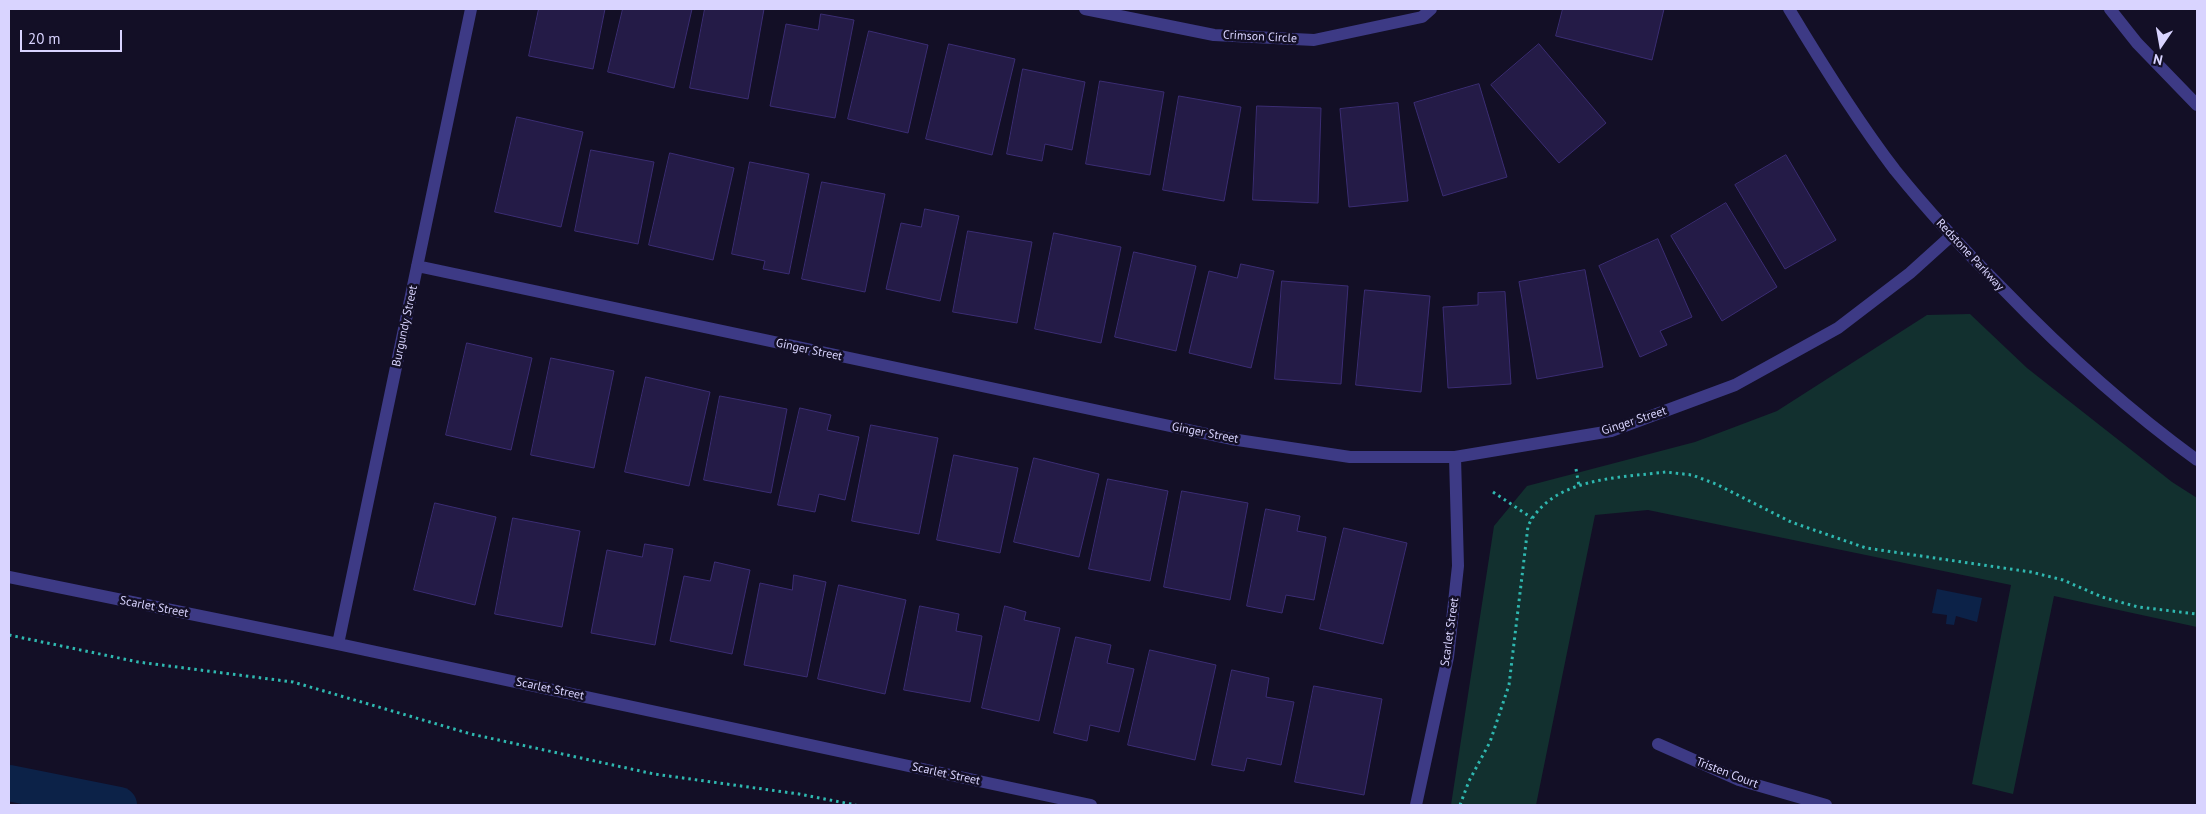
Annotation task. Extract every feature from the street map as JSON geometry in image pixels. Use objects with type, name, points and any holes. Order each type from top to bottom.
[{"type":"street","name":"Burgundy Street","points":[[338,644],[471,9]]},
{"type":"street","name":"Crimson Circle","points":[[1085,9],[1214,35],[1314,40],[1422,17],[1431,9]]},
{"type":"street","name":"Redstone Parkway","points":[[1788,9],[1824,68],[1895,169],[1951,236],[2051,339],[2162,434],[2197,460]]},
{"type":"street","points":[[2110,9],[2137,43],[2197,105]]},
{"type":"street","name":"Ginger Street","points":[[418,266],[1231,439],[1350,456],[1455,457],[1611,431],[1735,385],[1838,328],[1910,273],[1951,236]]},
{"type":"street","name":"Scarlet Street","points":[[1416,805],[1448,657],[1457,575],[1455,457]]},
{"type":"street","name":"Scarlet Street","points":[[9,578],[338,644],[1091,805]]},
{"type":"street","name":"Tristen Court","points":[[1658,744],[1739,780],[1826,805]]},
{"type":"path","points":[[1576,469],[1579,486]]},
{"type":"path","points":[[1460,805],[1461,797],[1493,736],[1509,685],[1526,536],[1532,518],[1543,505],[1560,493],[1579,486],[1666,472],[1685,474],[1716,484],[1791,522],[1866,548],[2031,572],[2063,580],[2102,597],[2138,607],[2197,614]]},
{"type":"path","points":[[1493,492],[1532,518]]},
{"type":"path","points":[[9,635],[138,662],[293,682],[471,734],[654,774],[799,794],[856,805]]},
{"type":"green space","points":[[1970,314],[2027,368],[2172,482],[2197,498],[2197,627],[2054,596],[2013,794],[1972,784],[2011,585],[1648,510],[1595,515],[1536,805],[1451,805],[1494,526],[1527,486],[1695,442],[1777,411],[1927,315]]},
{"type":"water","points":[[1937,589],[1982,598],[1977,622],[1956,616],[1954,625],[1946,624],[1947,615],[1932,613]]},
{"type":"building","points":[[539,9],[605,9],[593,69],[529,56]]},
{"type":"building","points":[[623,9],[692,9],[674,88],[608,72]]},
{"type":"building","points":[[705,9],[764,9],[748,99],[690,88]]},
{"type":"building","points":[[1563,9],[1664,9],[1652,60],[1556,36]]},
{"type":"building","points":[[821,14],[854,20],[835,118],[770,106],[786,24],[818,30]]},
{"type":"building","points":[[869,31],[928,45],[908,133],[848,119]]},
{"type":"building","points":[[949,44],[1015,59],[992,155],[926,139]]},
{"type":"building","points":[[1539,44],[1606,123],[1559,163],[1491,85]]},
{"type":"building","points":[[1023,69],[1085,82],[1072,150],[1045,144],[1042,161],[1007,154]]},
{"type":"building","points":[[1100,81],[1164,92],[1150,175],[1086,164]]},
{"type":"building","points":[[1479,84],[1507,177],[1443,196],[1414,103]]},
{"type":"building","points":[[1179,96],[1241,107],[1224,201],[1163,190]]},
{"type":"building","points":[[1398,103],[1408,201],[1349,207],[1340,109]]},
{"type":"building","points":[[1257,106],[1321,108],[1318,203],[1253,200]]},
{"type":"building","points":[[517,117],[583,132],[561,227],[495,212]]},
{"type":"building","points":[[591,150],[654,162],[638,244],[575,231]]},
{"type":"building","points":[[670,153],[734,168],[713,260],[649,245]]},
{"type":"building","points":[[1786,155],[1836,240],[1785,269],[1735,185]]},
{"type":"building","points":[[750,162],[809,174],[789,274],[763,269],[765,261],[732,254]]},
{"type":"building","points":[[822,182],[885,194],[865,292],[802,279]]},
{"type":"building","points":[[1726,203],[1777,287],[1722,321],[1671,236]]},
{"type":"building","points":[[925,209],[959,216],[940,301],[886,289],[901,223],[921,227]]},
{"type":"building","points":[[968,231],[1032,242],[1017,323],[953,312]]},
{"type":"building","points":[[1054,233],[1121,247],[1101,343],[1035,329]]},
{"type":"building","points":[[1658,239],[1692,317],[1660,331],[1667,345],[1640,357],[1599,266]]},
{"type":"building","points":[[1134,252],[1196,266],[1176,351],[1115,337]]},
{"type":"building","points":[[1241,264],[1274,271],[1251,368],[1189,353],[1209,271],[1237,278]]},
{"type":"building","points":[[1585,270],[1603,367],[1537,379],[1519,282]]},
{"type":"building","points":[[1282,281],[1348,286],[1341,384],[1275,379]]},
{"type":"building","points":[[1365,290],[1430,296],[1421,392],[1356,385]]},
{"type":"building","points":[[1505,292],[1511,384],[1448,388],[1443,307],[1478,305],[1478,293]]},
{"type":"building","points":[[467,343],[532,358],[511,450],[446,435]]},
{"type":"building","points":[[551,358],[614,371],[594,468],[531,455]]},
{"type":"building","points":[[646,377],[710,392],[689,486],[625,472]]},
{"type":"building","points":[[720,396],[787,409],[771,493],[704,480]]},
{"type":"building","points":[[800,408],[831,415],[827,430],[859,437],[845,500],[819,494],[815,512],[778,505]]},
{"type":"building","points":[[871,425],[938,438],[919,534],[852,521]]},
{"type":"building","points":[[954,455],[1018,468],[1000,553],[937,540]]},
{"type":"building","points":[[1034,458],[1099,474],[1079,557],[1014,542]]},
{"type":"building","points":[[1108,479],[1168,491],[1150,581],[1089,569]]},
{"type":"building","points":[[1182,491],[1248,503],[1230,600],[1164,587]]},
{"type":"building","points":[[435,503],[496,517],[475,605],[414,590]]},
{"type":"building","points":[[1266,509],[1300,516],[1297,531],[1326,537],[1314,600],[1286,595],[1282,613],[1247,606]]},
{"type":"building","points":[[513,518],[580,531],[562,627],[495,614]]},
{"type":"building","points":[[1344,528],[1407,543],[1383,644],[1320,629]]},
{"type":"building","points":[[645,544],[673,549],[655,645],[591,633],[607,550],[642,557]]},
{"type":"building","points":[[715,562],[750,570],[732,654],[670,641],[684,576],[710,581]]},
{"type":"building","points":[[794,575],[826,582],[807,677],[744,665],[760,583],[792,590]]},
{"type":"building","points":[[839,585],[906,600],[885,694],[818,679]]},
{"type":"building","points":[[920,606],[959,614],[956,631],[982,636],[970,702],[904,690]]},
{"type":"building","points":[[1005,606],[1026,612],[1024,620],[1060,628],[1039,721],[982,708]]},
{"type":"building","points":[[1076,637],[1111,645],[1107,663],[1134,669],[1119,732],[1090,725],[1087,741],[1054,733]]},
{"type":"building","points":[[1150,650],[1216,665],[1195,760],[1128,745]]},
{"type":"building","points":[[1232,670],[1269,678],[1266,697],[1294,702],[1281,765],[1247,758],[1244,771],[1212,765]]},
{"type":"building","points":[[1314,686],[1382,699],[1364,795],[1295,782]]},
{"type":"waterway","points":[[9,783],[119,805]]}]
